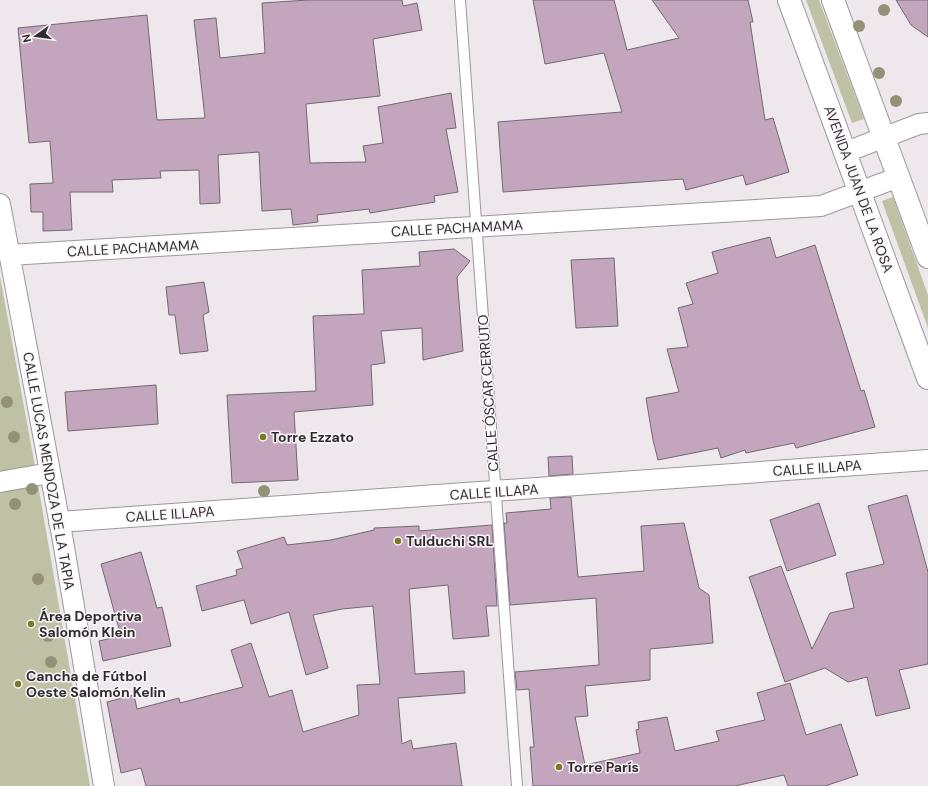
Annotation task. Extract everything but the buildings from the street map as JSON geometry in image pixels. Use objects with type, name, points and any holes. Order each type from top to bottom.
[{"type":"main road","name":"AVENIDA JUAN DE LA ROSA","points":[[789,0],[928,378]]},
{"type":"main road","points":[[833,0],[928,257]]},
{"type":"street","points":[[846,152],[919,124],[928,123]]},
{"type":"street","name":"CALLE PACHAMAMA","points":[[9,255],[821,206],[899,177]]},
{"type":"street","name":"CALLE LUCAS MENDOZA DE LA TAPIA","points":[[0,204],[59,522],[104,786]]},
{"type":"street","name":"CALLE ILLAPA","points":[[59,522],[928,460]]},
{"type":"street","points":[[0,482],[50,473]]},
{"type":"lane","name":"CALLE ÓSCAR CERRUTO","points":[[460,0],[517,786]]},
{"type":"green space","points":[[806,0],[819,0],[864,119],[852,123]]},
{"type":"green space","points":[[893,197],[928,295],[928,328],[882,201]]},
{"type":"green space","name":"Área Deportiva Salomón Klein","points":[[0,276],[34,461],[90,786],[0,786]]},
{"type":"place","name":"Torre Ezzato","points":[[263,437]]},
{"type":"place","name":"Tulduchi SRL","points":[[398,541]]},
{"type":"place","name":"Área Deportiva Salomón Klein","points":[[31,624]]},
{"type":"place","name":"Cancha de Fútbol Oeste Salomón Kelin","points":[[18,684]]},
{"type":"place","name":"Torre París","points":[[559,767]]}]
